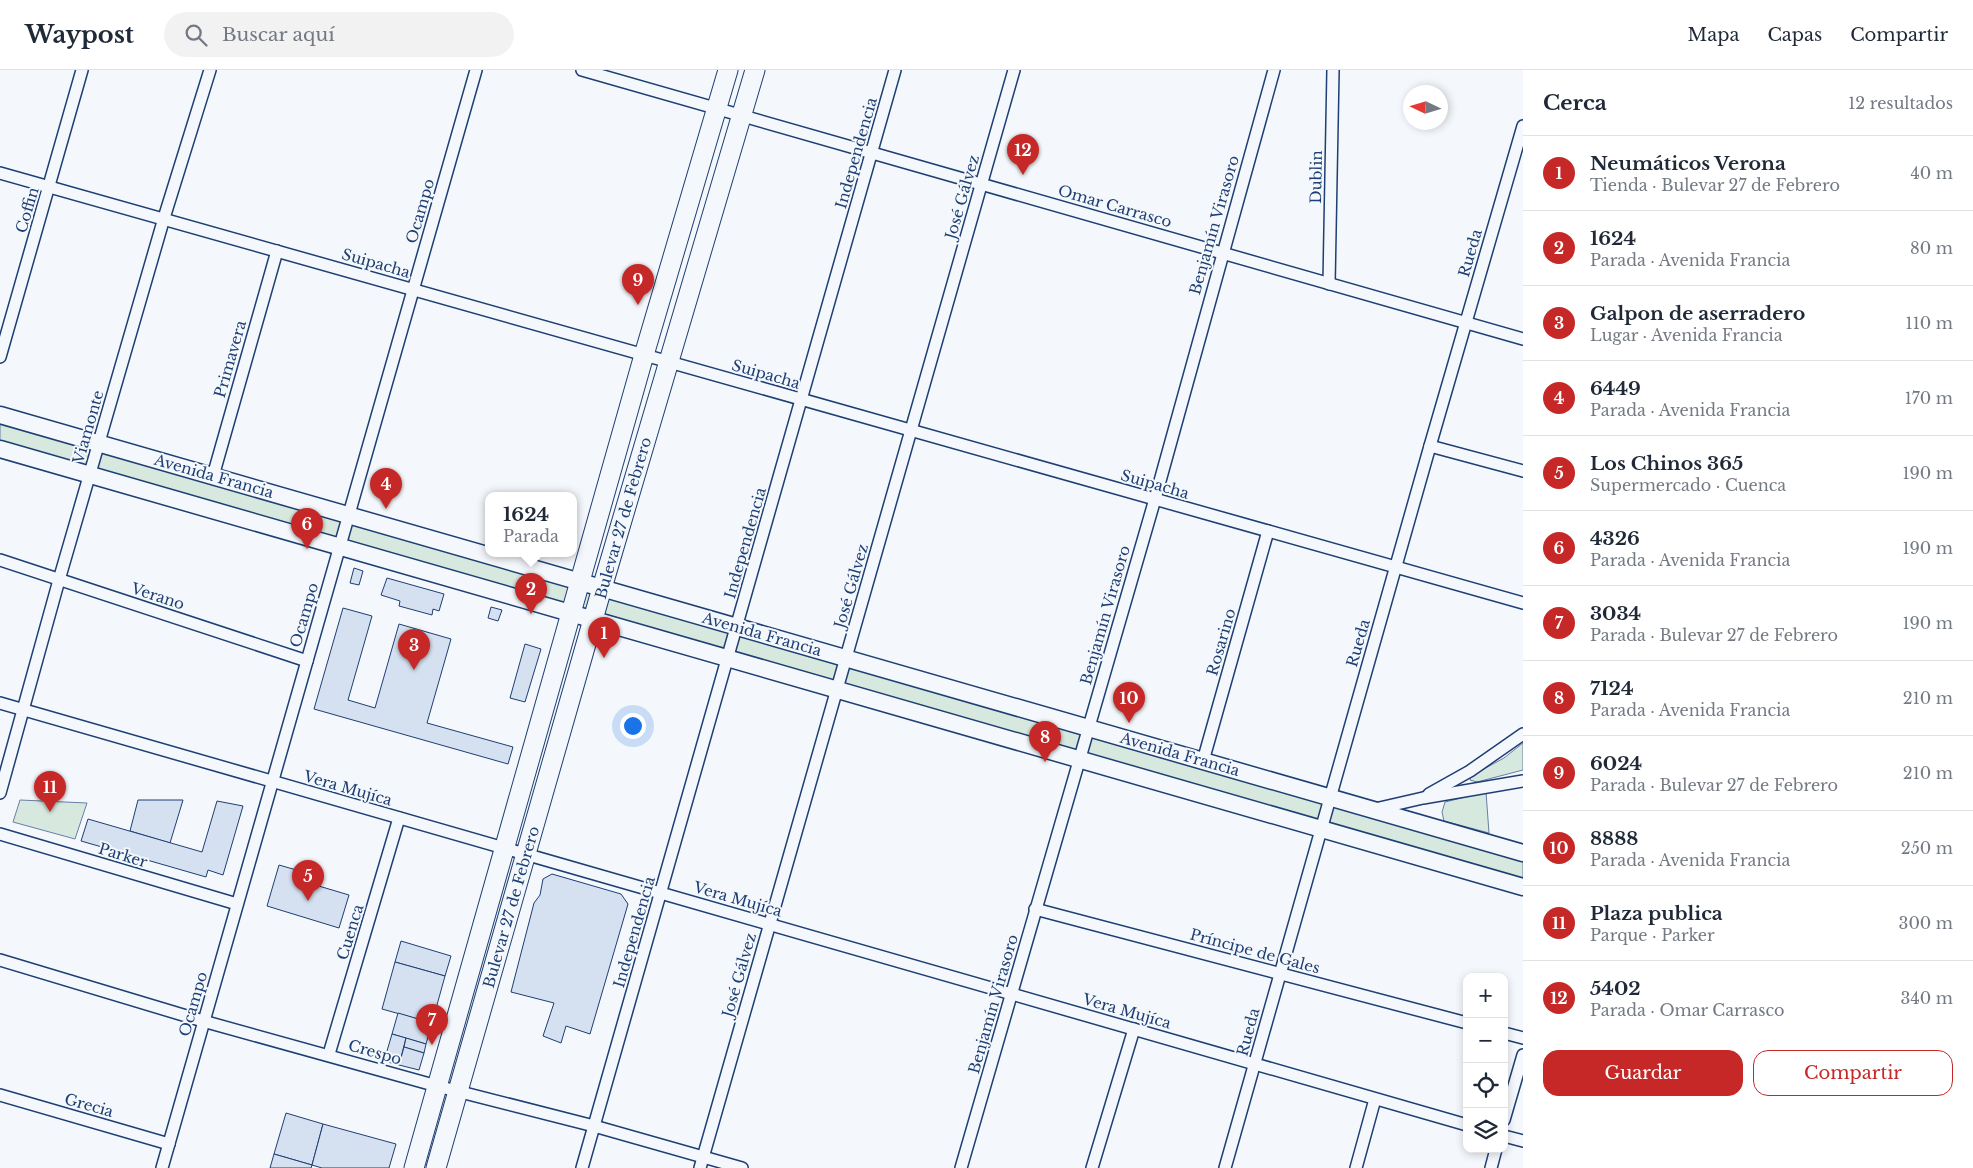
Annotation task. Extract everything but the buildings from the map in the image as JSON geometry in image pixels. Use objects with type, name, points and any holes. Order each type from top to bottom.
[{"type":"main road","name":"Bulevar 27 de Febrero","points":[[414,1168],[644,355],[728,70]]},
{"type":"main road","name":"Bulevar 27 de Febrero","points":[[436,1168],[602,588],[755,70]]},
{"type":"main road","name":"Avenida Francia","points":[[0,415],[485,555]]},
{"type":"main road","points":[[0,449],[1523,887]]},
{"type":"main road","name":"Avenida Francia","points":[[493,557],[1523,853]]},
{"type":"street","name":"Coffin","points":[[0,357],[82,70]]},
{"type":"street","name":"Viamonte","points":[[0,793],[164,218],[210,70]]},
{"type":"street","name":"Ocampo","points":[[162,1168],[476,70]]},
{"type":"street","name":"Omar Carrasco","points":[[582,70],[717,107],[1523,340]]},
{"type":"street","name":"Independencia","points":[[582,1168],[895,70]]},
{"type":"street","name":"José Gálvez","points":[[702,1162],[1014,70]]},
{"type":"street","name":"Benjamín Virasoro","points":[[961,1168],[1154,499],[1274,70]]},
{"type":"street","name":"Dublin","points":[[1329,284],[1333,70]]},
{"type":"street","name":"Rueda","points":[[1225,1168],[1395,567],[1523,126]]},
{"type":"street","name":"Suipacha","points":[[0,173],[1523,603]]},
{"type":"street","name":"Primavera","points":[[213,476],[277,251]]},
{"type":"street","points":[[1430,446],[1523,471]]},
{"type":"street","name":"Rosarino","points":[[1203,761],[1268,531]]},
{"type":"street","name":"Verano","points":[[0,560],[307,661]]},
{"type":"street","name":"Vera Mujíca","points":[[0,703],[1463,1124]]},
{"type":"street","points":[[1423,798],[1470,771],[1523,734]]},
{"type":"street","points":[[1373,810],[1423,798],[1523,781]]},
{"type":"street","name":"Cuenca","points":[[328,1054],[400,818]]},
{"type":"street","name":"Parker","points":[[0,834],[238,904]]},
{"type":"street","name":"Príncipe de Gales","points":[[1036,909],[1463,1022]]},
{"type":"street","name":"Crespo","points":[[0,960],[203,1021],[328,1054],[437,1086],[594,1126],[702,1162],[742,1168]]},
{"type":"street","points":[[1092,1168],[1134,1029]]},
{"type":"street","points":[[1508,1034],[1523,1038]]},
{"type":"street","points":[[1508,1108],[1523,1055]]},
{"type":"street","name":"Grecia","points":[[0,1095],[169,1144]]},
{"type":"street","points":[[1356,1168],[1375,1098]]},
{"type":"street","points":[[1508,1137],[1523,1141]]},
{"type":"street","points":[[1491,1168],[1495,1153]]},
{"type":"shaded area","points":[[0,415],[485,554],[485,557],[494,557],[1523,853],[1523,887],[0,449]]},
{"type":"shaded area","points":[[1523,743],[1523,770],[1477,782],[1470,780],[1471,776],[1504,758]]},
{"type":"shaded area","points":[[1486,792],[1489,833],[1444,821],[1442,812],[1445,802]]},
{"type":"shaded area","points":[[20,800],[87,803],[75,839],[13,822]]},
{"type":"place","name":"5402","points":[[1023,175]]},
{"type":"place","name":"6024","points":[[638,305]]},
{"type":"place","name":"6449","points":[[386,509]]},
{"type":"place","name":"4326","points":[[307,549]]},
{"type":"place","name":"1624","points":[[531,614]]},
{"type":"place","name":"Neumáticos Verona","points":[[604,658]]},
{"type":"place","name":"Galpon de aserradero","points":[[414,670]]},
{"type":"place","name":"8888","points":[[1129,723]]},
{"type":"place","name":"7124","points":[[1045,762]]},
{"type":"place","name":"Plaza publica","points":[[50,812]]},
{"type":"place","name":"Los Chinos 365","points":[[308,901]]},
{"type":"place","name":"3034","points":[[432,1045]]}]
